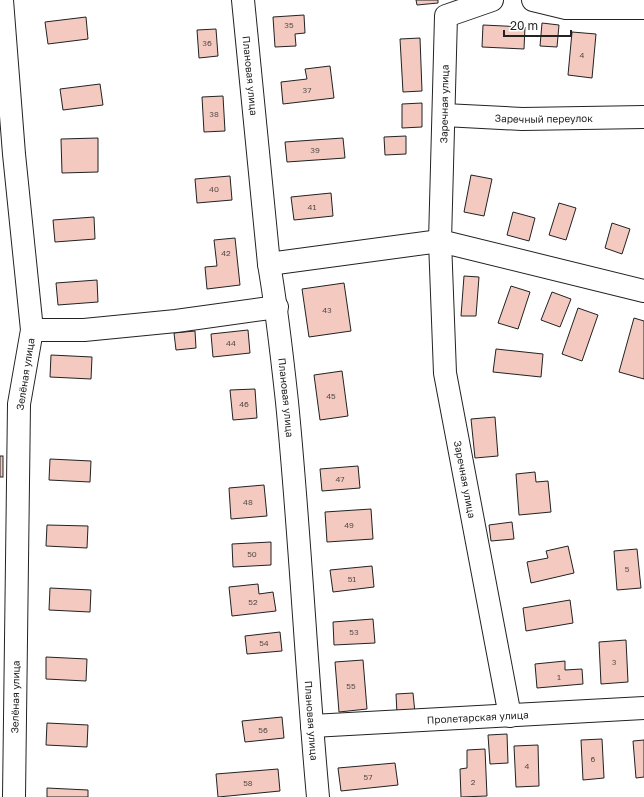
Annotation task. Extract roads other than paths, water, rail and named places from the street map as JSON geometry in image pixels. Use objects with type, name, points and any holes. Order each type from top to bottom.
[{"type":"street","name":"Зелёная улица","points":[[2,0],[14,154],[32,330],[19,404],[14,797]]},
{"type":"street","name":"Плановая улица","points":[[242,0],[269,264],[277,307],[292,456],[318,797]]},
{"type":"street","name":"Заречная улица","points":[[492,0],[446,16],[440,241],[445,373],[510,716]]},
{"type":"street","points":[[533,0],[566,8],[644,8]]},
{"type":"street","name":"Заречный переулок","points":[[444,115],[522,119],[644,117]]},
{"type":"street","points":[[269,264],[440,241],[644,290]]},
{"type":"street","points":[[32,330],[91,330],[176,321],[277,307]]},
{"type":"street","name":"Пролетарская улица","points":[[312,726],[644,708]]}]
